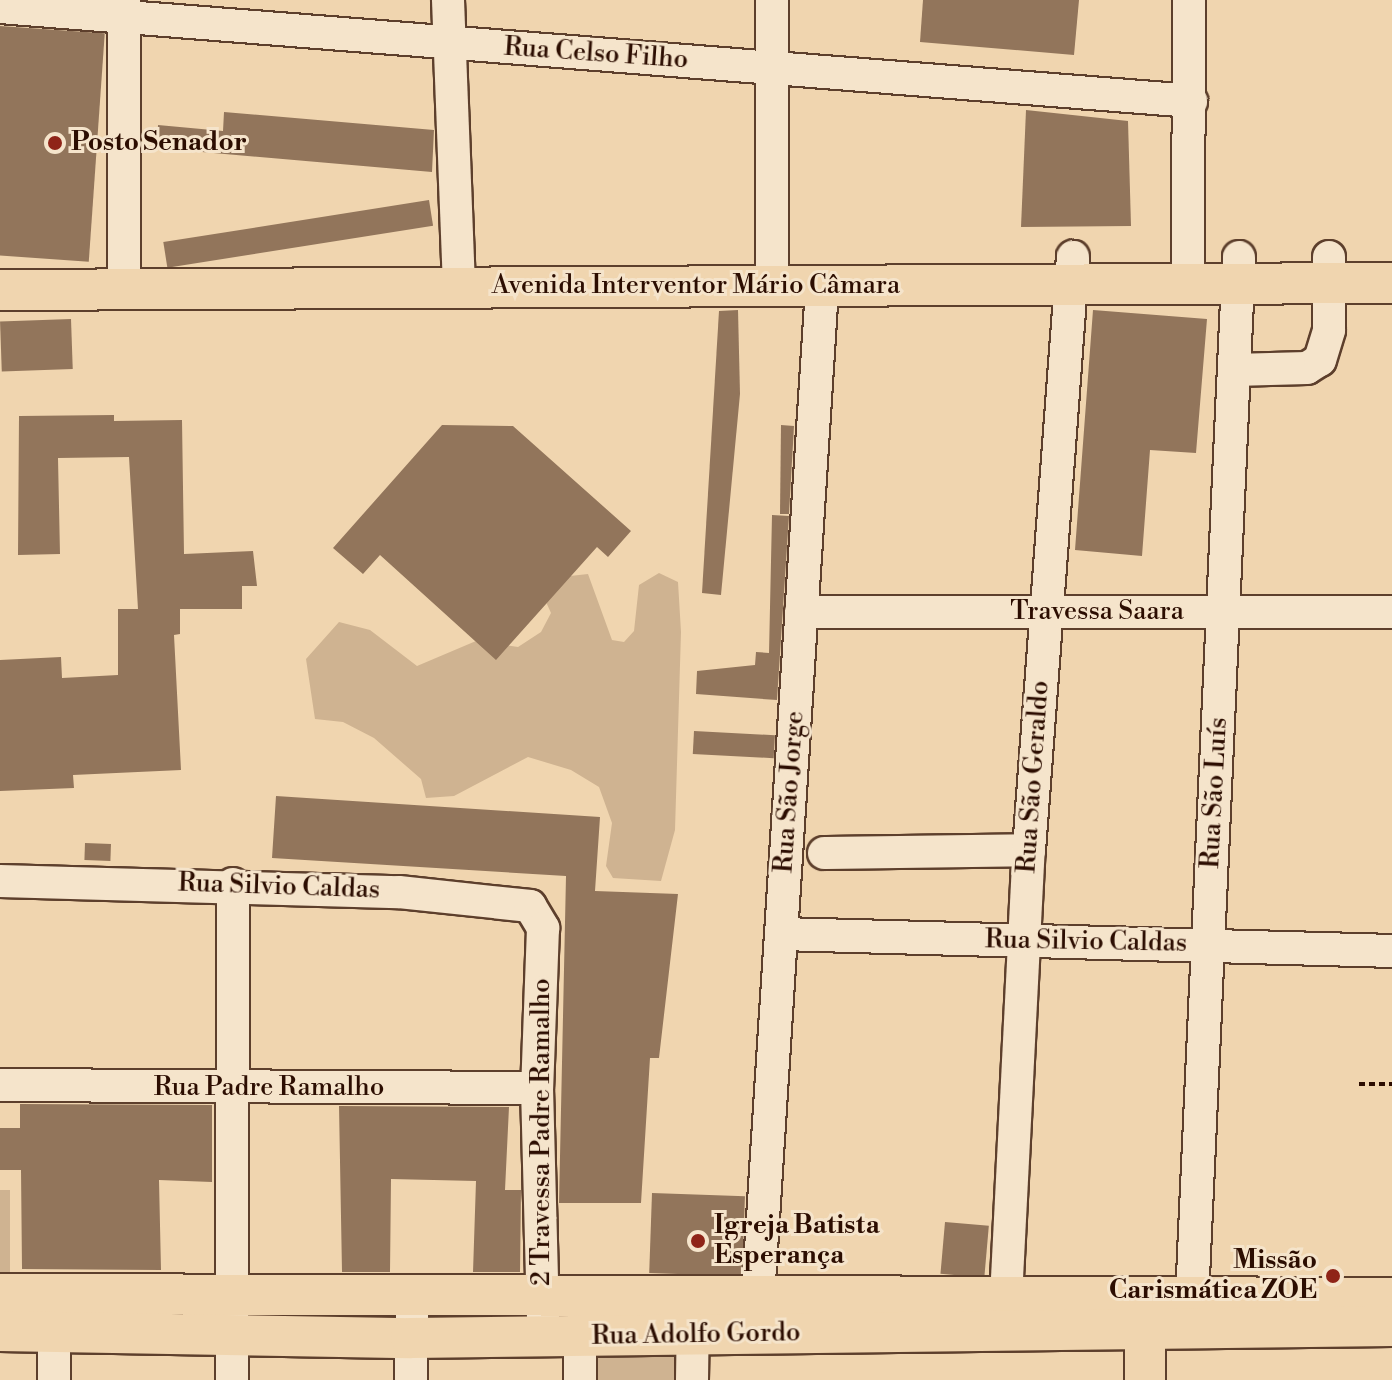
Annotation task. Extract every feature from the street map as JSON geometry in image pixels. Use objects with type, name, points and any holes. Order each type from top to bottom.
[{"type":"main road","name":"Avenida Interventor Mário Câmara","points":[[1329,270],[1392,256]]},
{"type":"main road","name":"Avenida Interventor Mário Câmara","points":[[0,262],[124,272],[459,275],[1329,270],[1392,283]]},
{"type":"main road","name":"Avenida Interventor Mário Câmara","points":[[771,274],[822,288],[1072,270]]},
{"type":"main road","name":"Avenida Interventor Mário Câmara","points":[[0,290],[124,272]]},
{"type":"main road","name":"Rua Adolfo Gordo","points":[[0,1294],[54,1313],[231,1335],[411,1338],[562,1336],[692,1316],[758,1297],[1006,1298],[1145,1314]]},
{"type":"main road","name":"Rua Adolfo Gordo","points":[[0,1331],[54,1313],[232,1295],[543,1296],[692,1316],[1192,1314],[1392,1326]]},
{"type":"main road","name":"Rua Adolfo Gordo","points":[[1192,1314],[1392,1298]]},
{"type":"main road","points":[[1145,1314],[1145,1380]]},
{"type":"street","points":[[448,0],[459,275]]},
{"type":"street","points":[[771,274],[772,0]]},
{"type":"street","points":[[1189,0],[1189,270]]},
{"type":"street","name":"Rua Celso Filho","points":[[0,7],[124,8],[448,44],[773,66],[1191,101]]},
{"type":"street","points":[[124,8],[124,272]]},
{"type":"street","name":"Rua São Geraldo","points":[[1006,1298],[1044,612],[1072,270]]},
{"type":"street","name":"Rua São Luís","points":[[1192,1314],[1238,270]]},
{"type":"street","points":[[1234,370],[1307,368],[1320,360],[1329,270]]},
{"type":"street","name":"Rua São Jorge","points":[[758,1297],[822,288]]},
{"type":"street","name":"Travessa Saara","points":[[801,612],[1392,612]]},
{"type":"street","points":[[824,853],[1029,850]]},
{"type":"street","name":"Rua Silvio Caldas","points":[[0,881],[233,884],[524,903],[543,928]]},
{"type":"street","points":[[232,1380],[233,884]]},
{"type":"street","name":"2 Travessa Padre Ramalho","points":[[543,928],[537,1088],[543,1296],[580,1380]]},
{"type":"street","name":"Rua Silvio Caldas","points":[[781,934],[1392,951]]},
{"type":"street","name":"Rua Padre Ramalho","points":[[0,1085],[233,1089],[537,1088]]},
{"type":"street","points":[[411,1380],[412,1295]]},
{"type":"street","points":[[54,1313],[54,1380]]},
{"type":"street","points":[[692,1316],[692,1380]]},
{"type":"path","points":[[1359,1084],[1392,1084]]},
{"type":"shaded area","points":[[659,573],[678,582],[681,632],[675,830],[661,881],[613,878],[606,866],[612,823],[599,787],[571,770],[528,757],[454,796],[426,798],[421,779],[374,738],[343,722],[315,719],[306,659],[339,622],[370,630],[417,666],[476,641],[518,647],[541,632],[551,613],[542,593],[561,577],[588,574],[612,640],[624,642],[634,631],[639,585]]},
{"type":"shaded area","points":[[0,1190],[10,1190],[10,1274],[0,1274]]},
{"type":"shaded area","points":[[591,1344],[682,1346],[681,1380],[590,1380]]},
{"type":"building","points":[[923,0],[1079,0],[1074,55],[920,42]]},
{"type":"building","name":"Posto Senador","points":[[0,26],[105,33],[89,262],[0,256]]},
{"type":"building","points":[[1026,110],[1128,121],[1131,226],[1021,227]]},
{"type":"building","points":[[224,112],[434,130],[432,172],[157,148],[158,125],[223,131]]},
{"type":"building","points":[[429,200],[433,226],[167,268],[163,242]]},
{"type":"building","points":[[738,310],[740,394],[721,595],[702,593],[719,311]]},
{"type":"building","points":[[1093,310],[1207,319],[1196,453],[1150,450],[1142,556],[1075,550]]},
{"type":"building","points":[[71,319],[73,369],[2,371],[0,321]]},
{"type":"building","points":[[114,415],[114,421],[182,420],[184,554],[253,551],[257,586],[242,586],[242,609],[180,609],[180,634],[174,635],[181,770],[73,775],[74,788],[0,791],[0,660],[61,657],[62,678],[118,675],[118,609],[138,609],[129,457],[58,458],[60,554],[18,555],[19,416]]},
{"type":"building","points":[[442,425],[513,426],[631,531],[608,557],[597,547],[496,660],[380,555],[363,574],[333,548]]},
{"type":"building","points":[[781,425],[794,426],[789,514],[780,514]]},
{"type":"building","points":[[772,515],[789,516],[777,700],[696,694],[697,671],[755,665],[756,652],[769,653]]},
{"type":"building","points":[[694,731],[775,735],[774,758],[693,754]]},
{"type":"building","points":[[276,796],[600,817],[595,891],[678,894],[659,1058],[650,1058],[641,1203],[559,1203],[566,876],[272,858]]},
{"type":"building","points":[[85,843],[111,844],[110,861],[84,860]]},
{"type":"building","points":[[20,1104],[212,1105],[212,1182],[159,1180],[161,1270],[22,1269],[21,1170],[0,1170],[0,1128],[20,1128]]},
{"type":"building","points":[[339,1106],[509,1107],[505,1190],[521,1190],[520,1272],[473,1272],[476,1181],[391,1179],[390,1272],[342,1272]]},
{"type":"building","name":"Igreja Batista Esperança","points":[[652,1193],[745,1196],[742,1276],[649,1273]]},
{"type":"building","points":[[945,1222],[989,1226],[984,1278],[940,1274]]},
{"type":"place","name":"Posto Senador","points":[[55,143]]},
{"type":"place","name":"Igreja Batista Esperança","points":[[698,1241]]},
{"type":"place","name":"Missão Carismática ZOE","points":[[1333,1276]]}]
